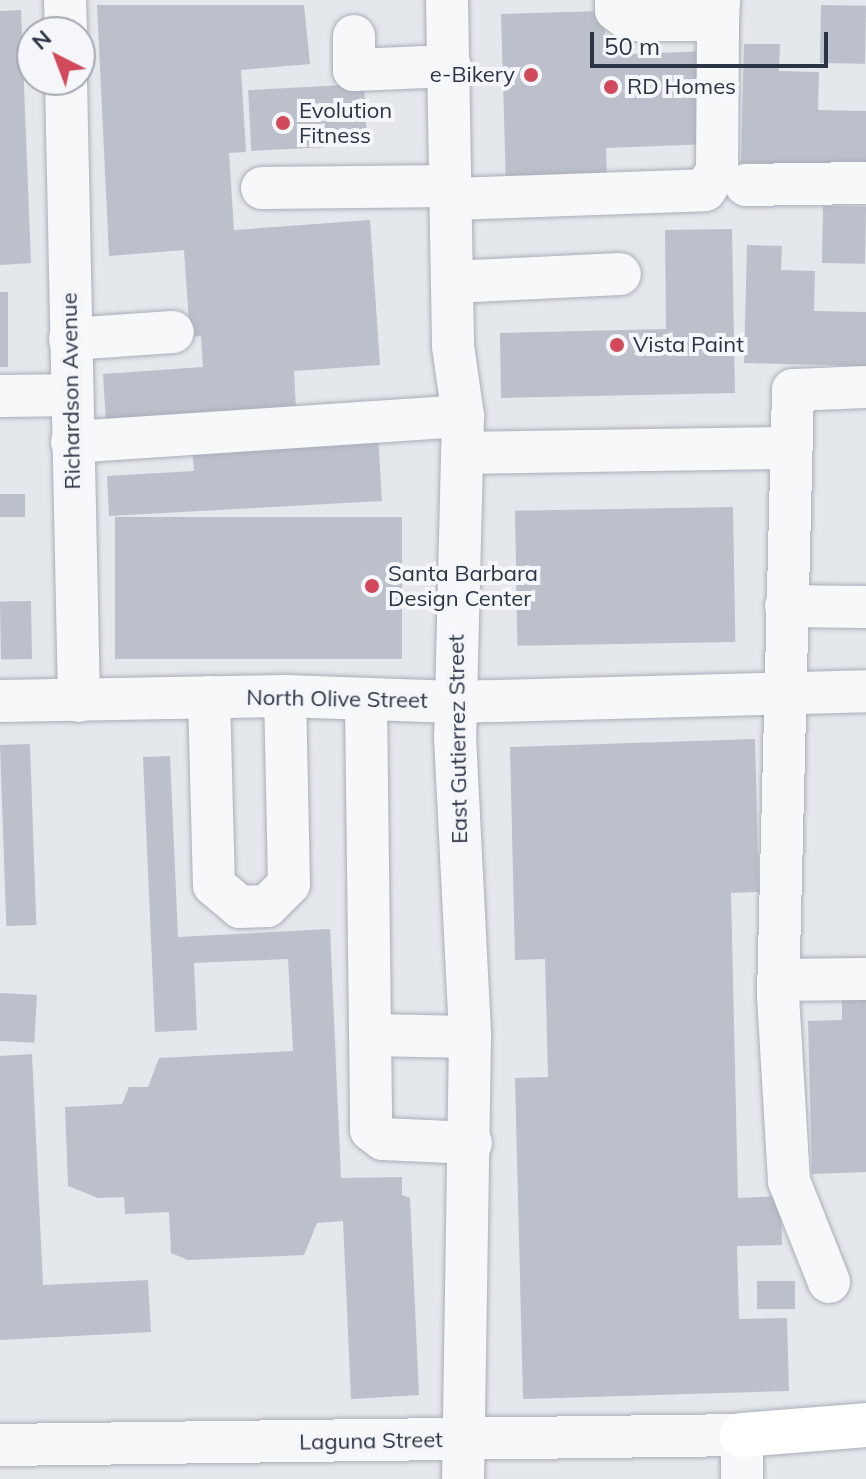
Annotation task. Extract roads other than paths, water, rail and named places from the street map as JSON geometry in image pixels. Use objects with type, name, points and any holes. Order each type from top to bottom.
[{"type":"highway","points":[[742,1435],[866,1425]]},
{"type":"street","name":"East Gutierrez Street","points":[[447,0],[452,282],[463,435],[455,702],[470,1037],[471,1143],[463,1459]]},
{"type":"street","points":[[262,188],[452,192],[705,190],[717,171],[718,10],[630,20],[616,10],[616,0]]},
{"type":"street","points":[[354,36],[354,70],[450,66]]},
{"type":"street","name":"Richardson Avenue","points":[[66,96],[79,701]]},
{"type":"street","points":[[746,185],[866,183]]},
{"type":"street","points":[[452,282],[620,274]]},
{"type":"street","points":[[70,339],[173,332]]},
{"type":"street","points":[[829,1282],[789,1181],[778,980],[782,692],[793,390],[866,387]]},
{"type":"street","points":[[0,396],[71,395]]},
{"type":"street","points":[[72,442],[463,435],[791,448]]},
{"type":"street","points":[[786,606],[866,607]]},
{"type":"street","name":"North Olive Street","points":[[0,701],[285,696],[366,702],[455,702],[866,691]]},
{"type":"street","points":[[209,697],[214,885],[240,907],[267,906],[289,884],[285,696]]},
{"type":"street","points":[[366,702],[371,1130],[383,1139],[471,1143]]},
{"type":"street","points":[[778,980],[866,979]]},
{"type":"street","points":[[371,1035],[470,1037]]},
{"type":"street","points":[[742,1435],[742,1479]]},
{"type":"street","name":"Laguna Street","points":[[0,1445],[463,1459],[742,1435]]},
{"type":"place","name":"e-Bikery","points":[[531,75]]},
{"type":"place","name":"RD Homes","points":[[611,87]]},
{"type":"place","name":"Evolution Fitness","points":[[283,123]]},
{"type":"place","name":"Vista Paint","points":[[617,345]]},
{"type":"place","name":"Santa Barbara Design Center","points":[[372,586]]}]
